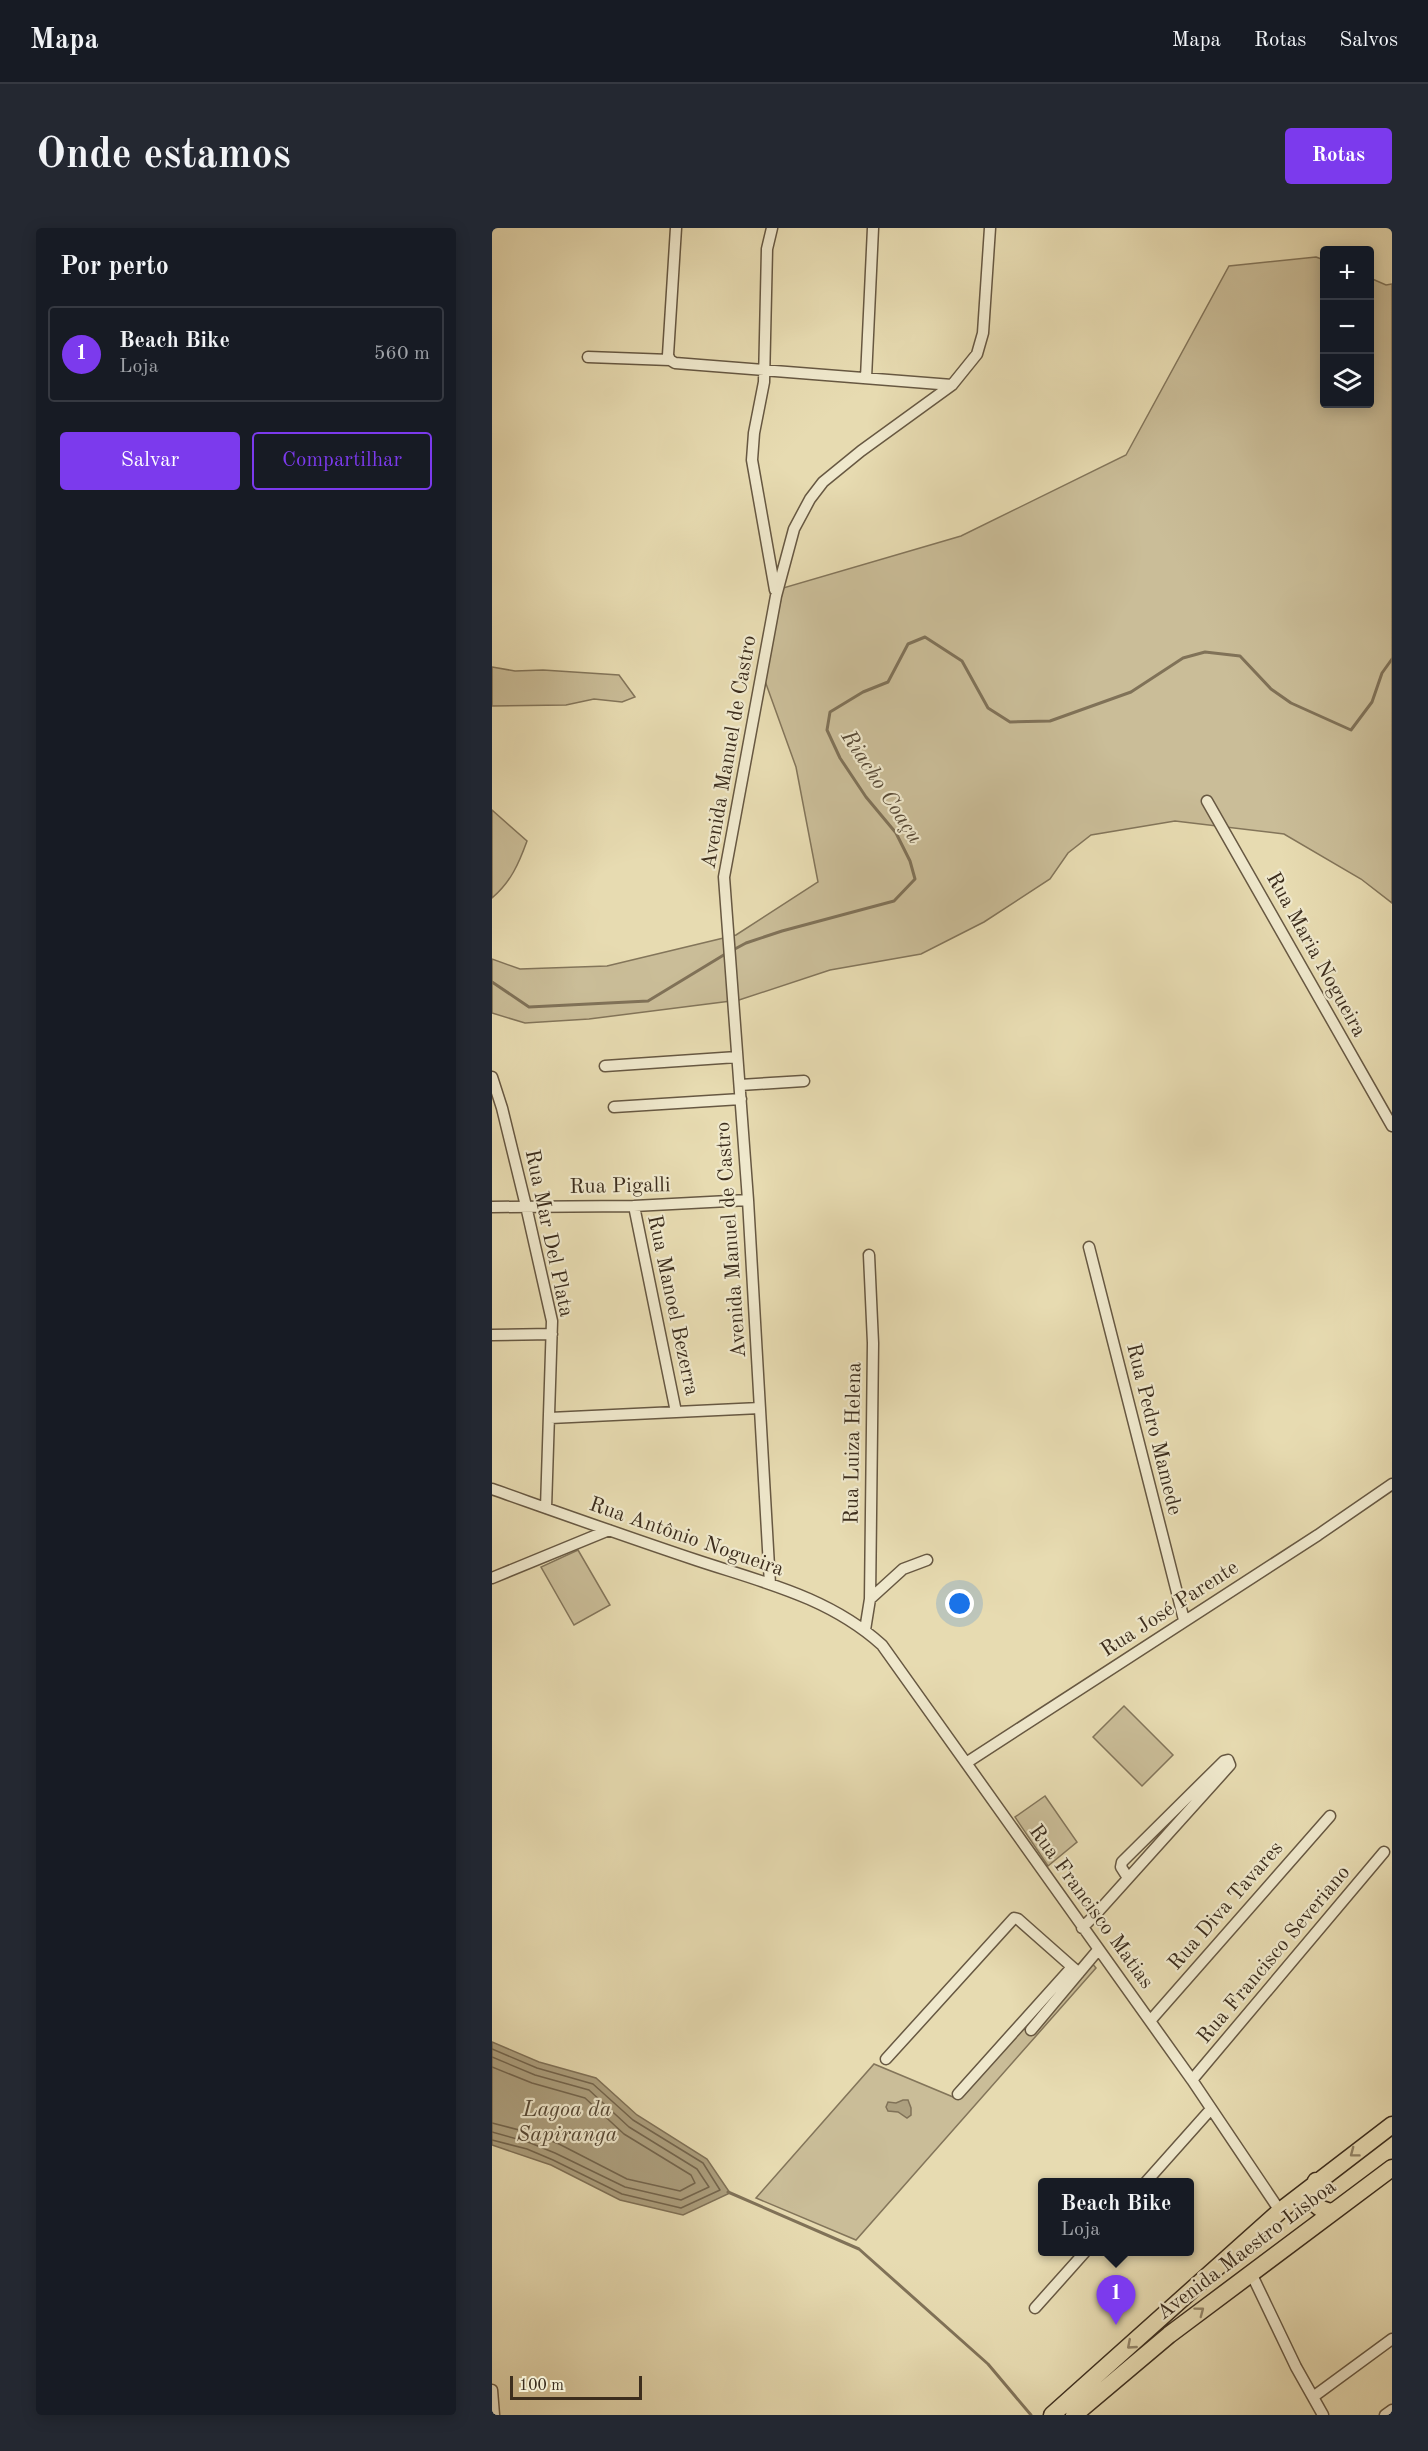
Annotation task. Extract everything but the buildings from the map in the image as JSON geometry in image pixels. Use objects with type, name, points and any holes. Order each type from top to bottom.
[{"type":"highway","name":"Avenida Maestro Lisboa","points":[[1052,2415],[1280,2211],[1316,2181],[1392,2125]]},
{"type":"highway","name":"Avenida Maestro Lisboa","points":[[1074,2415],[1142,2355],[1392,2168]]},
{"type":"highway","points":[[1316,2181],[1312,2201],[1319,2209],[1333,2212]]},
{"type":"street","points":[[670,360],[668,355],[676,228]]},
{"type":"street","points":[[772,228],[767,249],[765,372],[754,433],[752,460],[776,596]]},
{"type":"street","points":[[866,378],[873,228]]},
{"type":"street","name":"Avenida Manuel de Castro","points":[[770,1584],[748,1200],[724,878],[776,596],[794,529],[817,489],[852,458],[952,385],[977,354],[983,333],[990,228]]},
{"type":"street","points":[[588,357],[670,360],[675,363],[765,372],[952,385]]},
{"type":"street","name":"Rua Maria Nogueira","points":[[1207,801],[1392,1126]]},
{"type":"street","points":[[605,1066],[737,1057]]},
{"type":"street","name":"Rua Mar Del Plata","points":[[492,1077],[502,1108],[550,1309],[552,1334],[546,1508]]},
{"type":"street","points":[[740,1085],[804,1081]]},
{"type":"street","points":[[614,1107],[741,1099]]},
{"type":"street","name":"Rua Pigalli","points":[[492,1207],[634,1206],[748,1200]]},
{"type":"street","name":"Rua Manoel Bezerra","points":[[634,1206],[676,1412]]},
{"type":"street","name":"Rua Pedro Mamede","points":[[1089,1247],[1184,1620]]},
{"type":"street","name":"Rua Luiza Helena","points":[[865,1630],[870,1599],[873,1343],[868,1256]]},
{"type":"street","points":[[492,1335],[552,1334]]},
{"type":"street","points":[[550,1418],[760,1408]]},
{"type":"street","name":"Rua José Parente","points":[[966,1763],[1318,1535],[1392,1484]]},
{"type":"street","name":"Rua Antônio Nogueira","points":[[492,1488],[770,1584],[836,1611],[865,1630]]},
{"type":"street","points":[[492,1578],[609,1530]]},
{"type":"street","points":[[870,1599],[903,1569],[927,1560]]},
{"type":"street","name":"Rua Francisco Matias","points":[[865,1630],[886,1650],[1192,2080],[1280,2211]]},
{"type":"street","points":[[1082,1928],[1128,1878],[1230,1765],[1230,1761],[1224,1761],[1122,1862],[1121,1868],[1128,1878]]},
{"type":"street","name":"Rua Diva Tavares","points":[[1149,2021],[1330,1816]]},
{"type":"street","name":"Rua Francisco Severiano","points":[[1192,2080],[1384,1852]]},
{"type":"street","points":[[886,2059],[1014,1918],[1018,1918],[1075,1970]]},
{"type":"street","points":[[958,2094],[1075,1970],[1098,1950]]},
{"type":"street","points":[[1031,2030],[1075,1970]]},
{"type":"street","points":[[1150,2178],[1211,2109]]},
{"type":"street","points":[[1035,2308],[1081,2256]]},
{"type":"street","points":[[1251,2273],[1323,2415]]},
{"type":"street","points":[[1312,2397],[1392,2339]]},
{"type":"street","points":[[492,2391],[494,2415]]},
{"type":"street","points":[[1385,2415],[1392,2410]]},
{"type":"shaded area","points":[[1316,257],[1320,258],[1320,408],[1374,408],[1374,280],[1386,285],[1392,284],[1392,903],[1361,879],[1284,834],[1175,821],[1091,835],[1068,853],[1050,879],[984,922],[921,954],[830,970],[739,1000],[589,1019],[525,1023],[492,1013],[492,959],[520,969],[607,966],[736,935],[818,882],[796,767],[765,681],[783,588],[961,536],[1126,455],[1229,266]]},
{"type":"shaded area","points":[[492,667],[515,671],[543,670],[619,675],[635,697],[622,702],[594,699],[566,705],[492,706]]},
{"type":"shaded area","points":[[492,810],[527,841],[514,872],[492,898]]},
{"type":"shaded area","points":[[578,1550],[610,1605],[574,1625],[541,1567]]},
{"type":"shaded area","points":[[1124,1706],[1173,1755],[1142,1786],[1093,1737]]},
{"type":"shaded area","points":[[1045,1796],[1077,1842],[1048,1866],[1015,1817]]},
{"type":"shaded area","points":[[1086,1956],[1096,1968],[856,2240],[756,2198],[874,2064],[958,2099]]},
{"type":"water","name":"Lagoa da Sapiranga","points":[[492,2042],[539,2062],[596,2078],[637,2115],[707,2159],[730,2193],[683,2215],[620,2200],[551,2165],[492,2145]]},
{"type":"water","points":[[908,2100],[911,2108],[911,2115],[907,2118],[898,2112],[888,2111],[886,2107],[888,2102],[896,2103]]},
{"type":"waterway","name":"Riacho Coaçu","points":[[733,950],[746,943],[782,931],[894,901],[915,879],[910,861],[896,833],[866,797],[840,758],[827,730],[830,712],[863,692],[888,682],[908,644],[925,637],[962,661],[988,708],[1010,722],[1050,721],[1131,692],[1183,658],[1205,652],[1240,656],[1271,689],[1291,703],[1351,730],[1372,702],[1382,673],[1392,659]]},
{"type":"waterway","name":"Riacho Coaçu","points":[[492,982],[529,1007],[648,1001],[727,953]]},
{"type":"waterway","points":[[728,2192],[859,2249],[988,2364],[1031,2415]]},
{"type":"place","name":"Beach Bike","points":[[1116,2325]]}]
